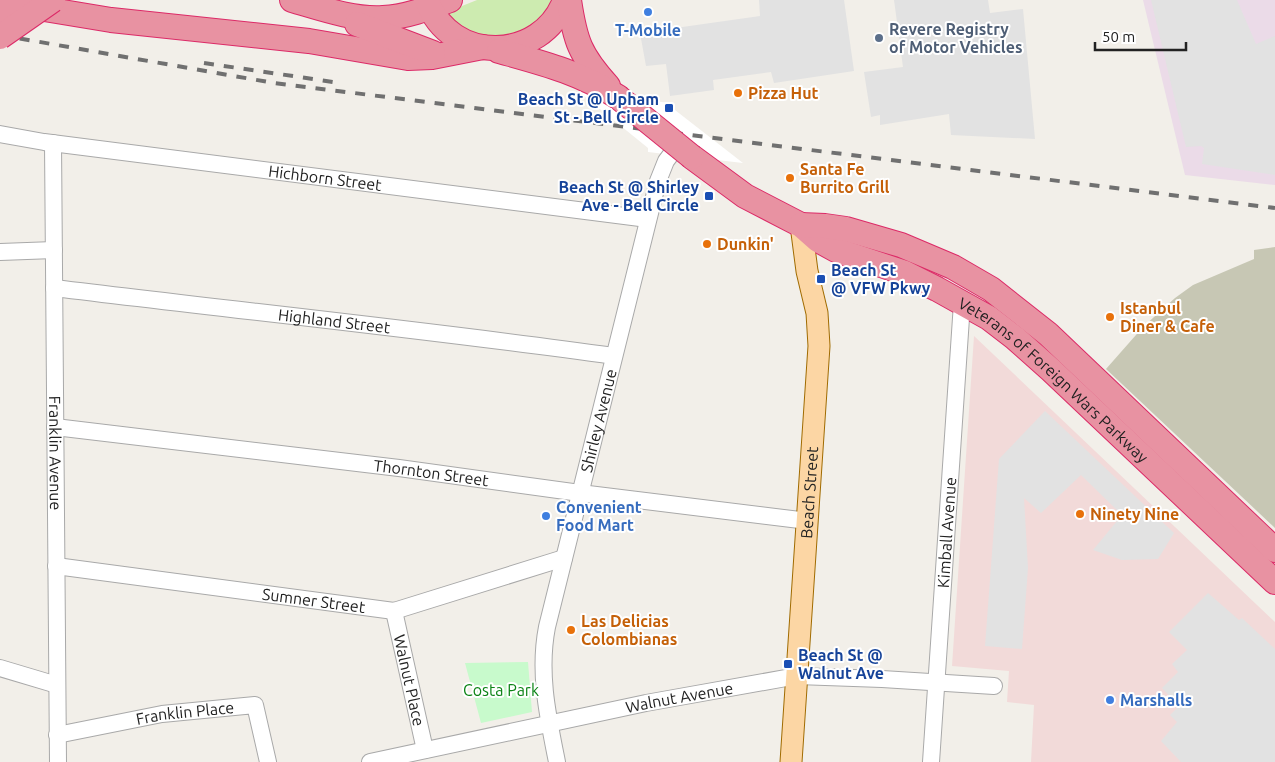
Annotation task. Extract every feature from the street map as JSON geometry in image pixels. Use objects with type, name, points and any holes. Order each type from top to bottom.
[{"type":"highway","points":[[0,15],[20,0]]},
{"type":"highway","points":[[0,37],[53,0]]},
{"type":"highway","points":[[292,0],[329,10],[377,18],[399,16],[436,2]]},
{"type":"highway","points":[[292,0],[439,56]]},
{"type":"highway","points":[[0,2],[111,20],[314,41],[400,57],[416,58],[439,56],[484,47],[511,47],[534,38],[552,23],[567,0]]},
{"type":"highway","name":"Veterans of Foreign Wars Parkway","points":[[567,0],[573,30],[579,46],[592,67],[618,97],[680,152],[745,196],[801,225],[818,240],[836,250],[905,273],[989,318],[1029,351],[1275,582]]},
{"type":"highway","name":"Veterans of Foreign Wars Parkway","points":[[436,2],[438,19],[452,33],[466,42],[554,65],[593,82],[618,97]]},
{"type":"highway","name":"Veterans of Foreign Wars Parkway","points":[[801,225],[835,227],[886,240],[943,262],[991,289],[1048,334],[1275,550]]},
{"type":"main road","name":"Beach Street","points":[[791,762],[819,338],[817,314],[807,271],[801,225]]},
{"type":"street","name":"Hichborn Street","points":[[0,134],[53,143],[648,219]]},
{"type":"street","name":"Franklin Avenue","points":[[53,143],[58,762]]},
{"type":"street","name":"Shirley Avenue","points":[[557,762],[543,680],[543,650],[547,627],[660,172],[680,152]]},
{"type":"street","points":[[0,252],[54,250]]},
{"type":"street","name":"Highland Street","points":[[54,288],[434,332],[614,356]]},
{"type":"street","name":"Kimball Avenue","points":[[931,762],[962,303]]},
{"type":"street","name":"Thornton Street","points":[[55,427],[399,468],[580,493],[808,521]]},
{"type":"street","name":"Sumner Street","points":[[56,566],[394,611],[564,558]]},
{"type":"street","name":"Walnut Place","points":[[394,611],[425,750]]},
{"type":"street","points":[[0,668],[57,685]]},
{"type":"street","name":"Walnut Avenue","points":[[370,762],[646,703],[797,676],[994,686]]},
{"type":"street","name":"Franklin Place","points":[[58,735],[162,714],[255,705],[268,762]]},
{"type":"shaded area","points":[[759,0],[844,0],[854,71],[774,83],[771,72],[713,80],[714,90],[670,96],[666,64],[646,66],[640,33],[760,16]]},
{"type":"shaded area","points":[[894,0],[988,0],[990,13],[1023,9],[1035,139],[951,135],[949,114],[880,125],[880,115],[871,117],[864,72],[903,67]]},
{"type":"shaded area","points":[[1143,0],[1275,0],[1275,185],[1185,175]]},
{"type":"shaded area","points":[[1151,0],[1237,0],[1256,44],[1275,36],[1275,175],[1202,164],[1204,148],[1201,146],[1186,147]]},
{"type":"shaded area","points":[[1275,247],[1275,528],[1106,369],[1143,327],[1175,298],[1193,285],[1254,259],[1254,250]]},
{"type":"shaded area","points":[[974,336],[1275,622],[1275,762],[1031,762],[1034,705],[1007,702],[1009,671],[952,666]]},
{"type":"shaded area","points":[[1045,411],[1174,533],[1158,559],[1122,560],[1093,550],[1122,515],[1081,475],[1041,513],[1024,498],[1028,568],[1022,649],[985,646],[999,459]]},
{"type":"shaded area","points":[[1208,593],[1239,620],[1242,618],[1275,649],[1275,762],[1181,762],[1161,741],[1177,722],[1170,715],[1179,706],[1162,688],[1178,672],[1172,664],[1187,650],[1169,632]]},
{"type":"green space","points":[[477,0],[554,0],[538,23],[529,29],[507,37],[490,38],[473,34],[458,24],[447,12]]},
{"type":"green space","name":"Costa Park","points":[[528,662],[532,712],[481,723],[465,663]]},
{"type":"pier","points":[[579,92],[670,103],[675,110],[743,163],[648,152],[648,148]]},
{"type":"railway","points":[[0,35],[274,83],[1275,208]]},
{"type":"railway","points":[[204,63],[340,83]]},
{"type":"place","name":"T-Mobile","points":[[648,12]]},
{"type":"place","name":"Revere Registry of Motor Vehicles","points":[[879,38]]},
{"type":"place","name":"Pizza Hut","points":[[738,93]]},
{"type":"place","name":"Beach St @ Upham St - Bell Circle","points":[[669,108]]},
{"type":"place","name":"Santa Fe Burrito Grill","points":[[790,178]]},
{"type":"place","name":"Beach St @ Shirley Ave - Bell Circle","points":[[709,196]]},
{"type":"place","name":"Dunkin'","points":[[707,244]]},
{"type":"place","name":"Beach St @ VFW Pkwy","points":[[821,279]]},
{"type":"place","name":"Istanbul Diner & Cafe","points":[[1110,317]]},
{"type":"place","name":"Ninety Nine","points":[[1080,514]]},
{"type":"place","name":"Convenient Food Mart","points":[[546,516]]},
{"type":"place","name":"Las Delicias Colombianas","points":[[571,630]]},
{"type":"place","name":"Beach St @ Walnut Ave","points":[[788,664]]},
{"type":"place","name":"Marshalls","points":[[1110,700]]}]
